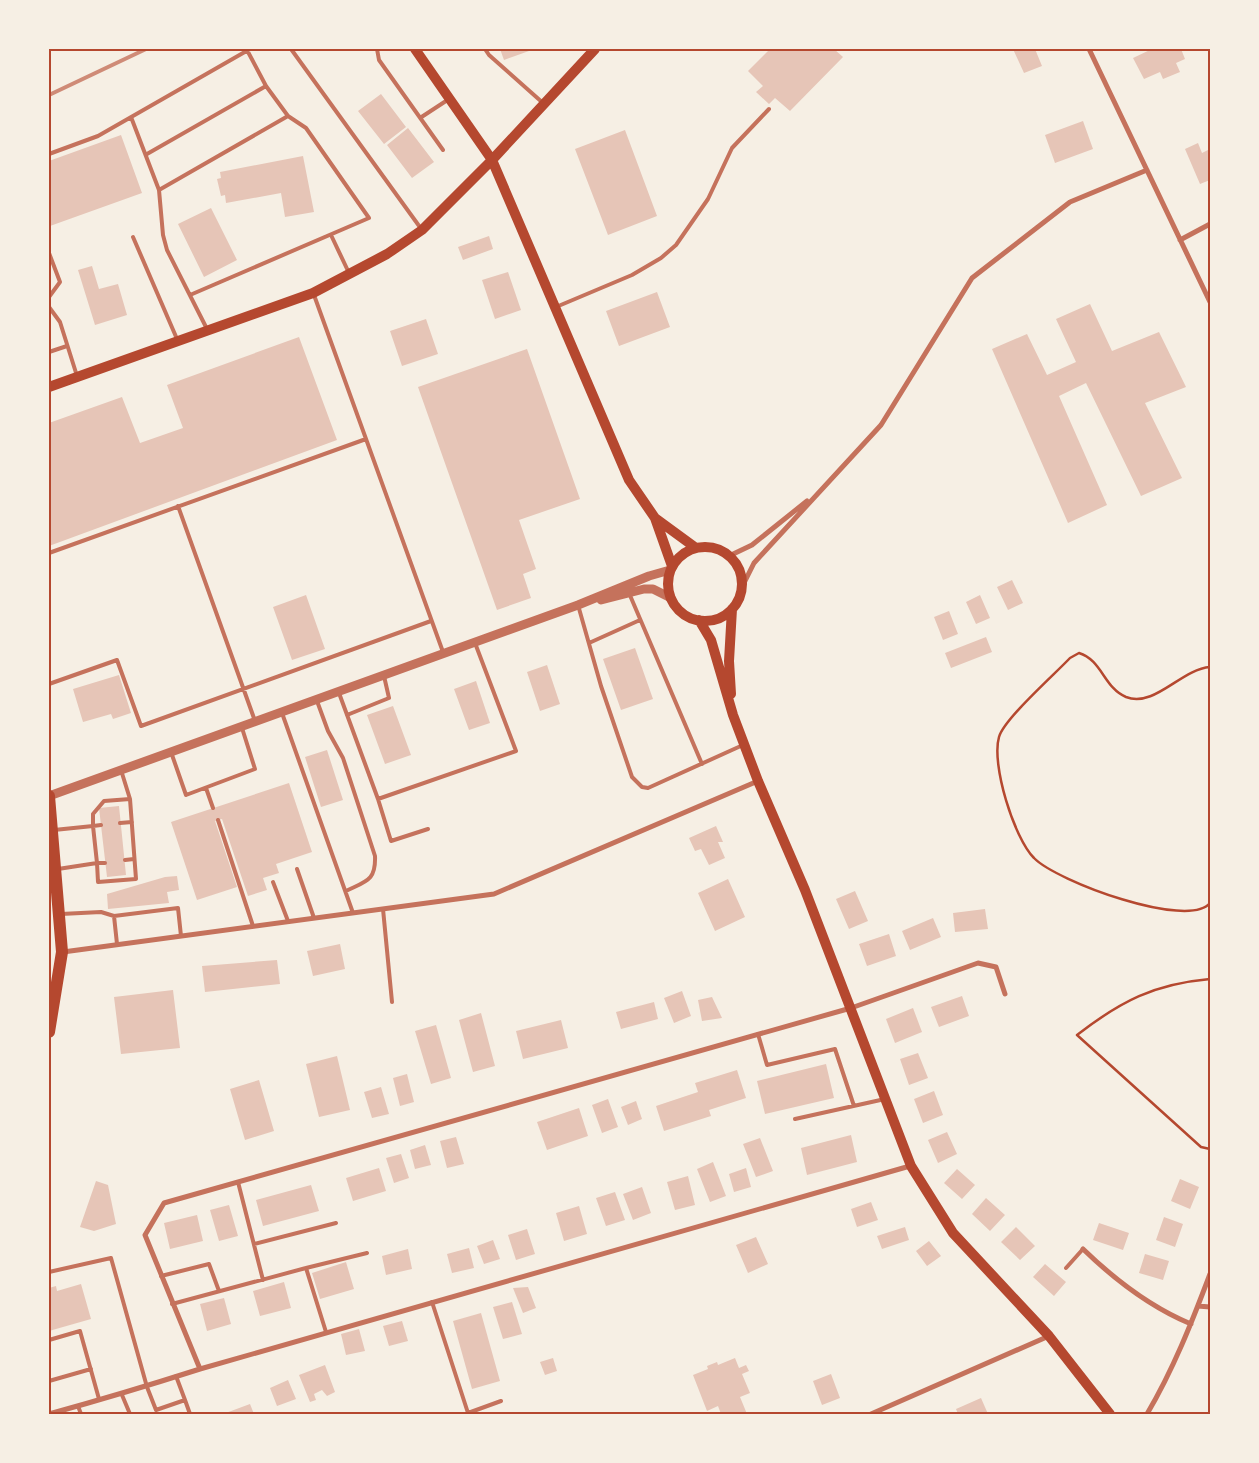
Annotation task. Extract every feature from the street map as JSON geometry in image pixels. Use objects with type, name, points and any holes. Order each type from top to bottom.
[{"type":"main road","points":[[415,49],[492,160],[629,480],[655,518],[671,568],[668,589],[670,598],[677,608],[687,616],[699,620],[711,620],[732,609],[739,599],[742,588],[739,570],[729,556],[719,550],[708,547],[696,548],[680,556],[671,568]]},
{"type":"main road","points":[[49,387],[313,293],[350,276],[387,254],[422,230],[492,160],[595,49]]},
{"type":"main road","points":[[655,518],[696,548]]},
{"type":"main road","points":[[732,609],[729,661],[733,715]]},
{"type":"main road","points":[[699,620],[711,640],[744,745],[805,890],[911,1166],[953,1233],[1049,1336],[1110,1414]]},
{"type":"main road","points":[[49,796],[62,952],[49,1032]]},
{"type":"street","points":[[1089,49],[1210,302]]},
{"type":"street","points":[[742,588],[754,564],[881,425],[972,278],[1070,202],[1147,170]]},
{"type":"street","points":[[1180,240],[1210,224]]},
{"type":"street","points":[[729,556],[752,545],[821,490]]},
{"type":"street","points":[[49,796],[443,652],[578,605],[671,568]]},
{"type":"street","points":[[578,605],[653,589],[670,598]]},
{"type":"street","points":[[62,952],[494,894],[758,781]]},
{"type":"street","points":[[200,1369],[145,1235],[164,1203],[851,1008],[978,963],[996,968],[1005,994]]},
{"type":"street","points":[[49,1414],[99,1399],[122,1395],[176,1376],[326,1332],[911,1166]]},
{"type":"street","points":[[1083,1249],[1103,1268],[1136,1293],[1161,1310],[1191,1324]]},
{"type":"street","points":[[1147,1414],[1162,1388],[1191,1324],[1210,1274]]},
{"type":"street","points":[[1198,1306],[1210,1307]]},
{"type":"street","points":[[871,1414],[1049,1336]]},
{"type":"lane","points":[[291,49],[422,230]]},
{"type":"lane","points":[[377,49],[379,60],[443,150]]},
{"type":"lane","points":[[485,49],[489,55],[544,104]]},
{"type":"lane","points":[[49,154],[98,136],[248,50],[266,86],[288,116],[306,128],[369,218],[190,295]]},
{"type":"lane","points":[[147,154],[266,86]]},
{"type":"lane","points":[[420,118],[450,98]]},
{"type":"lane","points":[[556,306],[632,276],[661,258],[676,245],[708,199],[732,148],[769,109]]},
{"type":"lane","points":[[159,190],[288,116]]},
{"type":"lane","points":[[131,117],[147,154],[159,190],[163,235],[167,250],[208,331]]},
{"type":"lane","points":[[331,234],[350,276]]},
{"type":"lane","points":[[133,236],[178,342]]},
{"type":"lane","points":[[49,253],[60,282],[49,297]]},
{"type":"lane","points":[[313,293],[443,652]]},
{"type":"lane","points":[[49,307],[60,322],[77,378]]},
{"type":"lane","points":[[49,352],[67,346]]},
{"type":"lane","points":[[49,553],[366,439]]},
{"type":"lane","points":[[178,506],[255,721]]},
{"type":"lane","points":[[629,594],[702,764]]},
{"type":"lane","points":[[578,605],[629,768],[638,784],[648,788],[744,745]]},
{"type":"lane","points":[[589,643],[640,620]]},
{"type":"lane","points":[[49,684],[117,660],[141,726],[432,621]]},
{"type":"lane","points":[[378,799],[516,751],[474,641]]},
{"type":"lane","points":[[347,714],[389,698],[383,674]]},
{"type":"lane","points":[[338,691],[378,799],[391,841],[428,829]]},
{"type":"lane","points":[[316,699],[328,731],[343,758],[375,856],[375,870],[371,878],[346,891]]},
{"type":"lane","points":[[281,711],[353,913]]},
{"type":"lane","points":[[171,752],[186,795],[206,788],[255,769],[241,726]]},
{"type":"lane","points":[[121,770],[130,799],[136,878],[98,882],[93,814],[104,801],[130,799]]},
{"type":"lane","points":[[206,788],[214,808]]},
{"type":"lane","points":[[218,820],[253,926]]},
{"type":"lane","points":[[120,823],[132,822]]},
{"type":"lane","points":[[52,830],[101,825]]},
{"type":"lane","points":[[125,860],[134,859]]},
{"type":"lane","points":[[55,869],[105,863]]},
{"type":"lane","points":[[297,869],[314,918]]},
{"type":"lane","points":[[273,882],[288,922]]},
{"type":"lane","points":[[59,914],[100,912],[114,916],[178,908],[181,936]]},
{"type":"lane","points":[[383,909],[392,1002]]},
{"type":"lane","points":[[114,916],[117,944]]},
{"type":"lane","points":[[758,1034],[767,1065],[835,1049],[854,1106]]},
{"type":"lane","points":[[795,1119],[886,1099]]},
{"type":"lane","points":[[238,1182],[262,1280]]},
{"type":"lane","points":[[254,1244],[336,1223]]},
{"type":"lane","points":[[1066,1268],[1083,1249]]},
{"type":"lane","points":[[172,1304],[367,1252]]},
{"type":"lane","points":[[49,1272],[111,1258],[147,1386],[156,1410],[185,1400]]},
{"type":"lane","points":[[161,1276],[209,1264],[219,1291]]},
{"type":"lane","points":[[306,1268],[326,1332]]},
{"type":"lane","points":[[432,1302],[468,1413],[501,1401]]},
{"type":"lane","points":[[49,1340],[80,1331],[99,1399]]},
{"type":"lane","points":[[49,1381],[91,1369]]},
{"type":"lane","points":[[176,1376],[190,1414]]},
{"type":"lane","points":[[122,1395],[130,1414]]},
{"type":"lane","points":[[78,1406],[81,1414]]},
{"type":"path","points":[[1210,667],[1199,669],[1142,700],[1126,697],[1111,688],[1089,656],[1080,653],[1070,658],[1006,723],[999,737],[998,753],[999,770],[1006,798],[1026,848],[1042,864],[1113,898],[1134,904],[1192,911],[1206,908],[1210,903]]},
{"type":"path","points":[[1210,979],[1178,982],[1145,992],[1125,1002],[1077,1035],[1201,1146],[1210,1149]]},
{"type":"building","points":[[500,49],[528,49],[529,51],[504,60]]},
{"type":"building","points":[[770,49],[834,49],[843,57],[790,111],[775,98],[769,104],[756,92],[763,86],[748,71]]},
{"type":"building","points":[[1013,49],[1035,49],[1042,66],[1024,73]]},
{"type":"building","points":[[1152,49],[1181,49],[1185,59],[1176,63],[1180,72],[1163,79],[1160,72],[1144,79],[1133,58]]},
{"type":"building","points":[[381,94],[406,127],[384,144],[358,111]]},
{"type":"building","points":[[1083,121],[1093,149],[1055,163],[1045,135]]},
{"type":"building","points":[[408,128],[434,162],[412,178],[387,145]]},
{"type":"building","points":[[625,130],[657,216],[608,235],[575,149]]},
{"type":"building","points":[[121,135],[142,193],[50,226],[49,161]]},
{"type":"building","points":[[1198,143],[1202,153],[1210,149],[1210,180],[1200,184],[1185,149]]},
{"type":"building","points":[[303,156],[314,212],[285,217],[281,193],[226,203],[225,195],[221,196],[217,179],[221,178],[220,172]]},
{"type":"building","points":[[211,208],[237,260],[204,277],[178,224]]},
{"type":"building","points":[[489,236],[493,249],[463,260],[458,247]]},
{"type":"building","points":[[92,266],[99,289],[118,284],[127,315],[95,325],[78,270]]},
{"type":"building","points":[[508,272],[521,310],[495,319],[482,280]]},
{"type":"building","points":[[657,292],[670,327],[619,346],[606,311]]},
{"type":"building","points":[[1090,304],[1112,351],[1159,332],[1186,387],[1145,403],[1182,478],[1141,496],[1086,383],[1059,396],[1107,505],[1068,523],[992,349],[1027,334],[1047,375],[1076,362],[1056,319]]},
{"type":"building","points":[[426,319],[438,354],[402,366],[390,331]]},
{"type":"building","points":[[299,337],[337,440],[49,546],[49,423],[122,397],[140,443],[183,428],[167,385]]},
{"type":"building","points":[[527,349],[580,499],[519,520],[536,569],[523,574],[531,598],[497,610],[418,387]]},
{"type":"building","points":[[1012,580],[1023,603],[1008,610],[997,587]]},
{"type":"building","points":[[306,595],[325,649],[292,660],[273,607]]},
{"type":"building","points":[[980,595],[990,618],[976,624],[966,602]]},
{"type":"building","points":[[949,611],[958,634],[943,640],[934,617]]},
{"type":"building","points":[[986,637],[992,652],[951,668],[945,653]]},
{"type":"building","points":[[635,648],[653,699],[621,710],[603,659]]},
{"type":"building","points":[[547,665],[560,704],[540,711],[527,672]]},
{"type":"building","points":[[119,675],[131,713],[113,719],[111,714],[83,722],[73,689]]},
{"type":"building","points":[[476,681],[490,723],[469,730],[454,689]]},
{"type":"building","points":[[393,706],[411,755],[385,764],[367,715]]},
{"type":"building","points":[[327,750],[343,800],[321,807],[305,757]]},
{"type":"building","points":[[289,783],[312,852],[276,864],[279,873],[263,878],[267,890],[248,896],[222,819],[215,821],[237,887],[197,900],[171,822]]},
{"type":"building","points":[[119,806],[126,875],[107,877],[99,808]]},
{"type":"building","points":[[716,826],[723,842],[718,842],[725,858],[709,865],[701,849],[695,851],[689,838]]},
{"type":"building","points":[[177,876],[179,890],[167,892],[169,903],[108,909],[107,894],[165,877]]},
{"type":"building","points":[[728,879],[745,917],[715,931],[698,893]]},
{"type":"building","points":[[855,891],[868,921],[849,929],[836,899]]},
{"type":"building","points":[[985,909],[988,929],[955,932],[953,913]]},
{"type":"building","points":[[933,918],[941,937],[910,950],[902,931]]},
{"type":"building","points":[[889,934],[896,956],[867,966],[859,944]]},
{"type":"building","points":[[340,944],[345,969],[313,976],[307,951]]},
{"type":"building","points":[[277,960],[280,984],[205,992],[202,966]]},
{"type":"building","points":[[173,990],[180,1048],[121,1054],[114,997]]},
{"type":"building","points":[[682,991],[691,1016],[674,1023],[664,998]]},
{"type":"building","points":[[962,996],[969,1016],[939,1027],[931,1007]]},
{"type":"building","points":[[712,997],[722,1018],[702,1021],[698,1000]]},
{"type":"building","points":[[654,1002],[658,1019],[621,1029],[616,1012]]},
{"type":"building","points":[[913,1008],[922,1032],[895,1043],[886,1019]]},
{"type":"building","points":[[481,1013],[495,1066],[473,1072],[459,1020]]},
{"type":"building","points":[[561,1020],[568,1048],[523,1059],[516,1031]]},
{"type":"building","points":[[436,1025],[451,1078],[431,1084],[415,1031]]},
{"type":"building","points":[[918,1053],[928,1078],[909,1085],[900,1059]]},
{"type":"building","points":[[337,1056],[350,1110],[319,1117],[306,1064]]},
{"type":"building","points":[[826,1064],[834,1098],[765,1114],[757,1081]]},
{"type":"building","points":[[737,1070],[746,1098],[709,1110],[711,1116],[664,1131],[656,1106],[698,1092],[695,1083]]},
{"type":"building","points":[[407,1074],[414,1102],[400,1106],[393,1078]]},
{"type":"building","points":[[259,1080],[274,1131],[245,1140],[230,1089]]},
{"type":"building","points":[[381,1087],[389,1114],[372,1118],[364,1092]]},
{"type":"building","points":[[934,1091],[943,1115],[923,1123],[914,1099]]},
{"type":"building","points":[[608,1099],[618,1127],[602,1133],[592,1105]]},
{"type":"building","points":[[636,1101],[642,1119],[628,1125],[621,1107]]},
{"type":"building","points":[[579,1108],[588,1136],[547,1150],[537,1122]]},
{"type":"building","points":[[947,1132],[957,1154],[938,1163],[928,1140]]},
{"type":"building","points":[[851,1135],[857,1162],[807,1175],[801,1148]]},
{"type":"building","points":[[456,1137],[464,1164],[447,1168],[440,1141]]},
{"type":"building","points":[[760,1138],[773,1171],[756,1177],[743,1144]]},
{"type":"building","points":[[425,1145],[431,1165],[415,1169],[410,1150]]},
{"type":"building","points":[[401,1154],[409,1178],[394,1183],[386,1158]]},
{"type":"building","points":[[713,1162],[726,1196],[710,1202],[697,1169]]},
{"type":"building","points":[[379,1168],[386,1191],[353,1201],[346,1178]]},
{"type":"building","points":[[746,1168],[751,1187],[734,1192],[729,1174]]},
{"type":"building","points":[[957,1169],[975,1185],[962,1199],[944,1183]]},
{"type":"building","points":[[688,1176],[695,1205],[675,1210],[667,1182]]},
{"type":"building","points":[[1180,1179],[1199,1187],[1190,1209],[1171,1201]]},
{"type":"building","points":[[96,1181],[108,1185],[116,1224],[94,1231],[80,1227]]},
{"type":"building","points":[[311,1185],[319,1211],[263,1226],[256,1200]]},
{"type":"building","points":[[642,1187],[651,1213],[633,1220],[623,1194]]},
{"type":"building","points":[[615,1192],[625,1220],[606,1226],[596,1198]]},
{"type":"building","points":[[986,1198],[1005,1215],[990,1231],[972,1214]]},
{"type":"building","points":[[871,1202],[878,1220],[857,1227],[851,1209]]},
{"type":"building","points":[[229,1205],[238,1236],[219,1241],[210,1210]]},
{"type":"building","points":[[579,1206],[587,1234],[564,1241],[556,1213]]},
{"type":"building","points":[[197,1215],[203,1241],[170,1249],[164,1223]]},
{"type":"building","points":[[1164,1217],[1183,1224],[1175,1247],[1156,1240]]},
{"type":"building","points":[[1099,1223],[1129,1233],[1123,1250],[1093,1240]]},
{"type":"building","points":[[905,1227],[909,1240],[882,1249],[877,1236]]},
{"type":"building","points":[[1016,1227],[1035,1246],[1020,1260],[1001,1242]]},
{"type":"building","points":[[527,1229],[535,1254],[516,1260],[508,1235]]},
{"type":"building","points":[[756,1237],[768,1264],[748,1273],[736,1245]]},
{"type":"building","points":[[493,1240],[500,1259],[484,1264],[477,1246]]},
{"type":"building","points":[[929,1241],[941,1256],[927,1266],[916,1251]]},
{"type":"building","points":[[469,1248],[474,1268],[452,1273],[447,1254]]},
{"type":"building","points":[[408,1249],[412,1269],[386,1275],[382,1256]]},
{"type":"building","points":[[1145,1254],[1169,1261],[1163,1280],[1139,1273]]},
{"type":"building","points":[[346,1262],[354,1289],[320,1299],[312,1273]]},
{"type":"building","points":[[1045,1264],[1066,1282],[1054,1296],[1033,1277]]},
{"type":"building","points":[[284,1282],[291,1308],[260,1316],[253,1291]]},
{"type":"building","points":[[81,1284],[91,1319],[49,1331],[49,1288],[56,1286],[57,1291]]},
{"type":"building","points":[[528,1287],[536,1308],[523,1313],[513,1288]]},
{"type":"building","points":[[224,1298],[231,1324],[207,1331],[200,1304]]},
{"type":"building","points":[[512,1302],[522,1334],[503,1339],[493,1307]]},
{"type":"building","points":[[481,1313],[500,1381],[472,1389],[453,1321]]},
{"type":"building","points":[[402,1321],[408,1341],[389,1346],[383,1326]]},
{"type":"building","points":[[359,1329],[365,1351],[346,1355],[341,1334]]},
{"type":"building","points":[[553,1358],[557,1371],[545,1375],[540,1362]]},
{"type":"building","points":[[735,1358],[739,1368],[746,1365],[749,1371],[742,1374],[750,1393],[740,1397],[747,1414],[721,1414],[718,1406],[707,1411],[693,1375],[708,1369],[707,1366],[717,1362],[718,1365]]},
{"type":"building","points":[[325,1365],[335,1392],[327,1396],[322,1390],[314,1394],[316,1400],[310,1402],[299,1375]]},
{"type":"building","points":[[831,1374],[840,1398],[822,1405],[813,1381]]},
{"type":"building","points":[[288,1380],[296,1399],[277,1406],[270,1388]]},
{"type":"building","points":[[981,1398],[988,1414],[958,1414],[956,1409]]},
{"type":"building","points":[[250,1404],[254,1414],[223,1414]]},
{"type":"railway","points":[[49,95],[146,49]]}]
